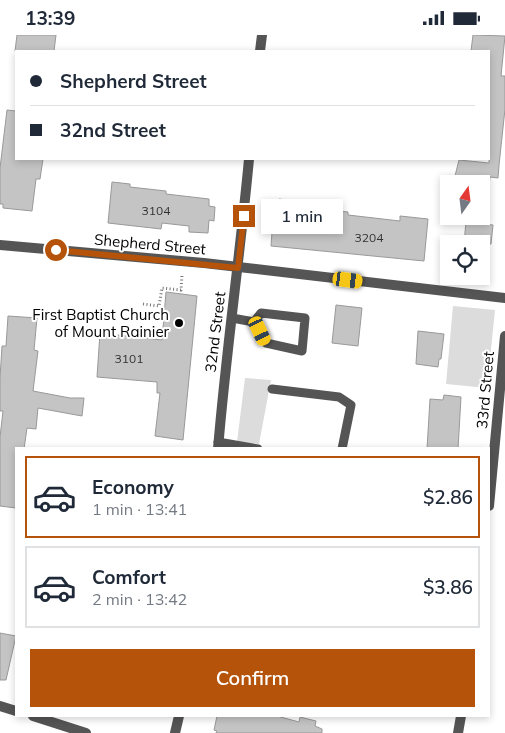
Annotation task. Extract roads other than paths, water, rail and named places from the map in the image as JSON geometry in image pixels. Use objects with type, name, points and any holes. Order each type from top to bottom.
[{"type":"street","points":[[260,50],[262,35]]},
{"type":"street","name":"32nd Street","points":[[218,445],[226,352],[238,268],[249,160]]},
{"type":"street","name":"Shepherd Street","points":[[0,245],[238,268],[505,298]]},
{"type":"street","name":"33rd Street","points":[[490,495],[505,336]]},
{"type":"street","points":[[0,706],[15,711]]},
{"type":"street","points":[[36,717],[86,733]]},
{"type":"street","points":[[175,733],[179,717]]},
{"type":"street","points":[[458,733],[461,717]]},
{"type":"lane","points":[[232,318],[254,322],[266,343],[302,351],[306,318],[261,313],[254,322]]},
{"type":"lane","points":[[272,389],[339,397],[351,405],[342,447]]},
{"type":"lane","points":[[218,445],[238,447]]},
{"type":"place","name":"First Baptist Church of Mount Rainier","points":[[179,323]]}]
